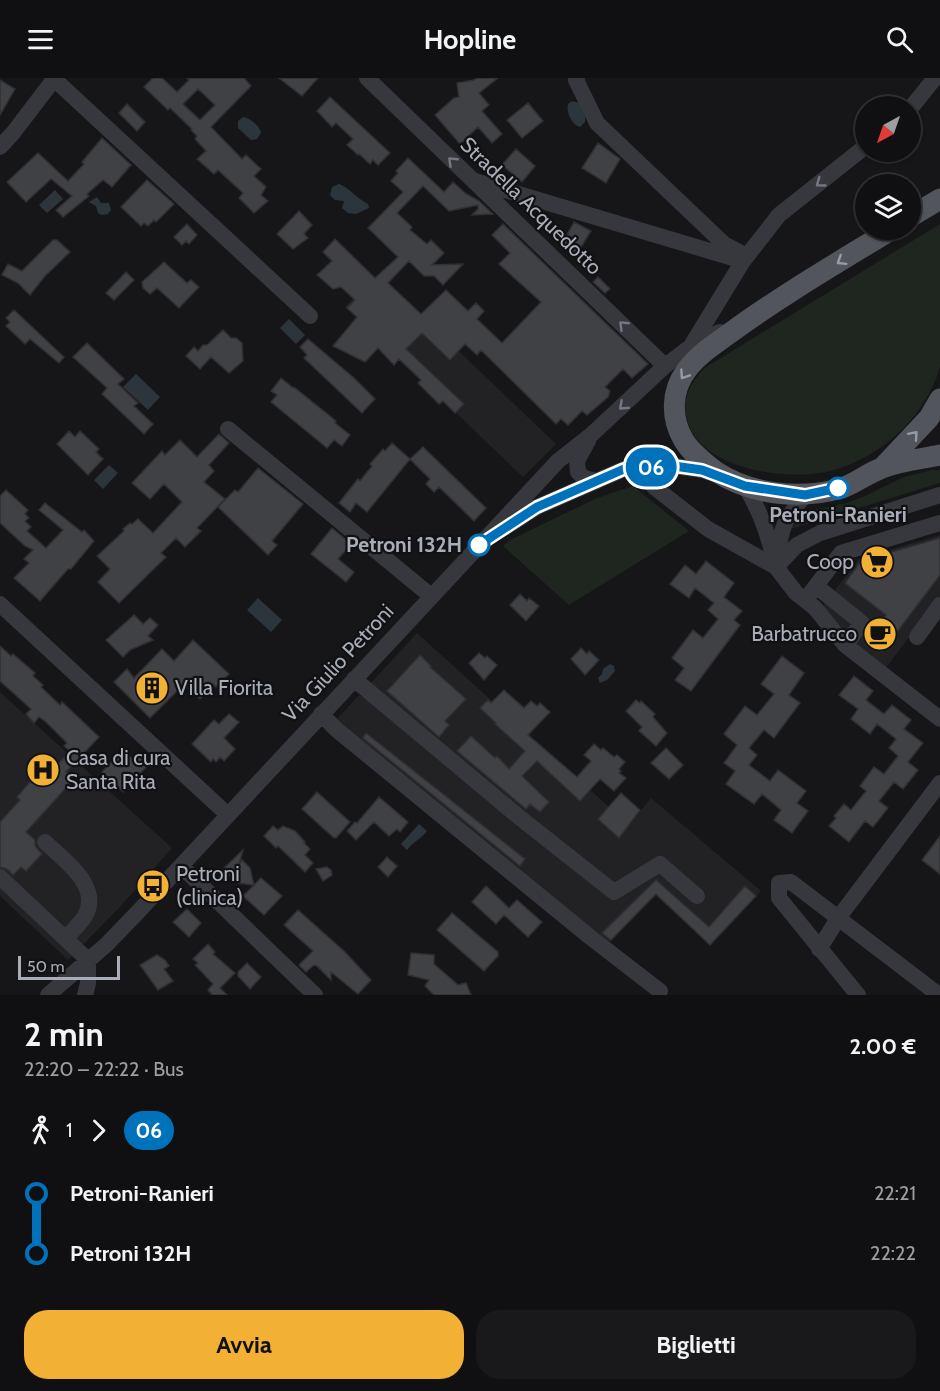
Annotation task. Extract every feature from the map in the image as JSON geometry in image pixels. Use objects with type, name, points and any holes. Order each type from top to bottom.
[{"type":"main road","points":[[921,211],[940,199]]},
{"type":"main road","points":[[921,214],[940,208]]},
{"type":"main road","points":[[875,240],[760,311],[702,353],[686,369],[677,385],[674,404],[676,424],[683,441],[703,462],[737,483],[805,495],[843,487],[883,467],[940,455]]},
{"type":"main road","points":[[883,467],[929,418],[940,399]]},
{"type":"street","name":"Stradella Acquedotto","points":[[367,78],[665,366]]},
{"type":"street","points":[[577,78],[597,123],[724,244],[745,259]]},
{"type":"street","points":[[920,96],[935,78]]},
{"type":"street","points":[[0,147],[54,79],[310,316]]},
{"type":"street","points":[[690,347],[745,259],[779,215],[855,155]]},
{"type":"street","points":[[472,180],[745,259]]},
{"type":"street","points":[[690,347],[760,311]]},
{"type":"street","name":"Via Giulio Petroni","points":[[48,995],[121,929],[558,461],[591,435],[665,366],[690,347]]},
{"type":"street","points":[[228,429],[431,596]]},
{"type":"street","points":[[591,435],[577,461],[578,472],[584,478],[596,481]]},
{"type":"street","points":[[482,542],[537,507],[624,469],[667,465],[702,470],[737,483],[757,507],[767,532],[776,567],[796,593],[815,608],[845,645],[940,719]]},
{"type":"street","points":[[654,487],[708,529],[776,567]]},
{"type":"street","points":[[776,567],[785,519],[805,495]]},
{"type":"street","points":[[776,567],[797,545],[820,533],[940,495]]},
{"type":"street","points":[[805,600],[840,553],[940,523]]},
{"type":"street","points":[[820,533],[840,553]]},
{"type":"street","points":[[816,586],[862,623],[845,645]]},
{"type":"street","points":[[917,637],[940,605]]},
{"type":"street","points":[[1,608],[228,815]]},
{"type":"street","points":[[354,679],[519,817],[614,892],[660,864],[697,896]]},
{"type":"street","points":[[321,714],[337,730],[581,930],[660,991]]},
{"type":"street","points":[[819,949],[838,917],[940,783]]},
{"type":"street","points":[[45,842],[84,880],[87,890],[86,915],[66,938]]},
{"type":"street","points":[[181,866],[315,995]]},
{"type":"street","points":[[0,877],[88,960],[88,982],[85,995]]},
{"type":"street","points":[[858,995],[779,898],[779,883],[791,882],[838,917],[927,992]]},
{"type":"shaded area","points":[[572,101],[579,103],[585,117],[585,122],[580,127],[574,124],[569,114],[568,104]]},
{"type":"shaded area","points":[[243,117],[252,121],[259,128],[261,133],[257,139],[251,140],[238,128],[238,121]]},
{"type":"shaded area","points":[[339,184],[368,204],[369,208],[356,214],[348,213],[342,208],[344,201],[335,200],[330,195],[332,187]]},
{"type":"shaded area","points":[[55,190],[63,199],[47,213],[39,205]]},
{"type":"shaded area","points":[[97,197],[101,203],[109,203],[111,210],[108,214],[101,215],[96,206],[89,202]]},
{"type":"shaded area","points":[[940,224],[940,366],[924,402],[895,437],[868,456],[838,469],[797,474],[749,469],[726,461],[707,449],[693,434],[686,415],[687,394],[706,367],[914,240],[921,240],[921,236]]},
{"type":"shaded area","points":[[378,274],[556,444],[523,477],[345,307]]},
{"type":"shaded area","points":[[289,319],[305,335],[296,344],[280,328]]},
{"type":"shaded area","points":[[136,374],[160,397],[148,410],[123,387]]},
{"type":"shaded area","points":[[109,465],[118,473],[103,489],[94,480]]},
{"type":"shaded area","points":[[940,470],[940,483],[791,528],[812,510],[847,503],[904,477]]},
{"type":"shaded area","points":[[633,486],[689,531],[569,605],[503,546],[510,540],[597,498]]},
{"type":"shaded area","points":[[940,535],[940,596],[885,669],[857,648],[820,609],[859,559]]},
{"type":"shaded area","points":[[258,598],[282,620],[271,632],[247,610]]},
{"type":"shaded area","points":[[417,633],[629,825],[651,798],[761,891],[710,945],[655,895],[607,945],[339,725],[338,718],[359,695],[366,699],[370,684]]},
{"type":"shaded area","points":[[610,664],[614,666],[615,671],[607,680],[600,683],[598,678],[603,669]]},
{"type":"shaded area","name":"Casa di cura Santa Rita","points":[[0,692],[172,848],[120,907],[68,960],[0,896]]},
{"type":"shaded area","points":[[419,824],[427,831],[407,850],[401,844]]},
{"type":"building","points":[[153,78],[162,78],[177,92],[189,80],[187,78],[244,78],[251,86],[211,127],[242,159],[246,155],[261,169],[254,176],[266,187],[261,195],[268,201],[254,213],[239,198],[243,193],[218,170],[214,174],[197,159],[206,151],[195,139],[197,136],[192,129],[144,87]],"holes":[[[198,89],[215,105],[200,120],[183,104]]]},
{"type":"building","points":[[279,78],[318,78],[302,96]]},
{"type":"building","points":[[477,78],[498,78],[479,93],[489,105],[482,111],[502,134],[492,143],[478,127],[460,144],[435,115],[454,98],[459,97],[457,83]]},
{"type":"building","points":[[0,80],[15,89],[0,115]]},
{"type":"building","points":[[330,97],[390,153],[378,165],[373,160],[370,164],[358,155],[347,145],[353,139],[336,123],[332,127],[317,111]]},
{"type":"building","points":[[528,103],[543,121],[522,138],[507,120]]},
{"type":"building","points":[[127,104],[145,122],[137,131],[119,113]]},
{"type":"building","points":[[102,138],[131,165],[112,187],[103,180],[87,194],[89,196],[63,217],[56,210],[72,196],[51,179],[26,202],[7,182],[38,153],[68,181],[84,164],[82,162]]},
{"type":"building","points":[[598,143],[620,159],[606,183],[582,168]]},
{"type":"building","points":[[516,149],[535,166],[522,182],[502,165]]},
{"type":"building","points":[[408,158],[444,192],[453,182],[493,214],[472,215],[478,209],[478,205],[449,211],[423,186],[397,213],[412,227],[410,230],[427,244],[431,240],[444,253],[432,265],[463,264],[443,285],[434,276],[424,276],[409,261],[388,283],[421,314],[446,290],[468,311],[476,303],[484,311],[477,319],[502,343],[541,302],[499,264],[510,253],[492,235],[503,224],[648,364],[632,378],[623,369],[605,387],[610,391],[608,397],[587,415],[582,411],[568,425],[561,419],[556,424],[481,350],[477,355],[465,344],[450,360],[422,333],[406,349],[464,404],[455,413],[443,401],[439,404],[418,383],[421,380],[399,359],[394,365],[378,348],[365,362],[333,346],[357,317],[347,308],[355,300],[341,287],[333,289],[317,275],[332,261],[323,252],[335,239],[375,278],[398,257],[368,228],[403,192],[391,181],[398,173],[396,171]]},
{"type":"building","points":[[147,180],[174,204],[156,222],[154,220],[148,226],[144,223],[141,226],[121,207]]},
{"type":"building","points":[[299,211],[312,225],[304,234],[308,238],[293,249],[277,234]]},
{"type":"building","points":[[574,222],[591,231],[576,255],[561,246]]},
{"type":"building","points":[[187,224],[197,235],[189,244],[186,241],[182,245],[174,237]]},
{"type":"building","points":[[53,240],[57,240],[70,252],[45,276],[30,295],[18,283],[2,275],[8,264],[22,271]]},
{"type":"building","points":[[164,262],[187,283],[191,280],[199,287],[179,308],[157,288],[150,294],[143,288],[142,282]]},
{"type":"building","points":[[126,272],[134,280],[114,300],[106,293]]},
{"type":"building","points":[[598,277],[610,289],[605,293],[593,282]]},
{"type":"building","points":[[14,310],[64,357],[59,363],[30,339],[25,344],[6,326],[10,322],[6,318]]},
{"type":"building","points":[[223,330],[231,338],[236,338],[242,343],[243,361],[229,373],[211,357],[200,369],[186,356],[194,347],[198,351],[203,345],[207,345]]},
{"type":"building","points":[[308,339],[375,399],[362,413],[304,358],[307,355],[300,347]]},
{"type":"building","points":[[87,343],[124,379],[118,384],[138,403],[134,406],[153,424],[144,434],[102,394],[107,388],[73,357]]},
{"type":"building","points":[[281,378],[336,421],[335,423],[350,435],[342,446],[334,440],[327,448],[271,402],[277,395],[271,391]]},
{"type":"building","points":[[69,431],[75,437],[80,431],[99,449],[96,452],[103,459],[88,475],[57,444]]},
{"type":"building","points":[[219,434],[229,443],[209,465],[214,471],[204,482],[225,499],[197,528],[201,531],[185,547],[176,538],[161,553],[166,557],[119,603],[98,582],[110,569],[97,556],[124,531],[123,529],[138,519],[153,533],[182,502],[164,484],[150,499],[132,483],[162,451],[165,455],[180,440],[197,457]]},
{"type":"building","points":[[392,443],[410,459],[367,512],[356,503],[350,512],[339,503],[358,479],[360,481],[372,466],[370,464],[383,449],[385,451]]},
{"type":"building","points":[[423,447],[486,508],[474,521],[439,487],[434,492],[426,484],[430,479],[410,459]]},
{"type":"building","points":[[258,468],[303,504],[272,541],[277,545],[268,555],[218,507],[235,490],[238,492]]},
{"type":"building","points":[[6,490],[28,510],[25,514],[29,518],[25,521],[31,527],[27,531],[46,548],[63,530],[39,510],[45,503],[82,532],[84,530],[94,541],[40,601],[14,578],[29,563],[24,559],[33,550],[25,546],[0,523],[0,496]]},
{"type":"building","points":[[332,528],[351,544],[338,559],[354,572],[346,582],[311,554]]},
{"type":"building","points":[[940,538],[940,575],[882,652],[867,640],[886,615],[845,583],[861,561]]},
{"type":"building","points":[[706,561],[734,583],[724,597],[742,611],[734,620],[740,625],[691,691],[675,680],[684,668],[672,658],[693,630],[703,638],[718,619],[708,610],[714,603],[695,588],[689,598],[670,584],[685,565],[696,574]]},
{"type":"building","points":[[520,594],[527,601],[529,598],[539,606],[526,621],[510,605]]},
{"type":"building","points":[[134,615],[143,624],[150,618],[158,625],[148,636],[153,640],[130,650],[123,657],[106,640]]},
{"type":"building","points":[[193,640],[229,674],[216,687],[213,684],[200,699],[184,684],[150,718],[114,682],[127,669],[134,678],[162,649],[174,661]]},
{"type":"building","points":[[0,646],[35,673],[33,676],[43,685],[41,687],[60,705],[62,702],[99,737],[66,772],[74,779],[26,832],[35,840],[35,846],[42,854],[26,871],[21,867],[13,875],[7,869],[0,867],[0,822],[20,800],[17,797],[36,775],[33,773],[42,763],[51,772],[70,751],[64,746],[67,743],[46,722],[39,717],[34,723],[26,714],[31,709],[0,681]]},
{"type":"building","points":[[581,648],[587,654],[589,651],[599,660],[585,675],[571,659]]},
{"type":"building","points":[[479,653],[485,658],[487,656],[497,665],[484,680],[469,663]]},
{"type":"building","points":[[420,655],[466,699],[445,721],[449,725],[439,737],[387,691]]},
{"type":"building","points":[[782,656],[804,673],[789,695],[800,703],[774,738],[764,730],[749,748],[757,755],[749,765],[770,781],[778,770],[806,791],[797,803],[808,811],[792,833],[774,820],[781,810],[762,794],[754,804],[726,784],[735,771],[724,763],[737,745],[724,734],[745,706],[757,715],[774,694],[761,684]]},
{"type":"building","points":[[854,676],[873,691],[866,700],[884,714],[892,705],[911,720],[904,729],[923,743],[908,762],[918,770],[903,789],[894,782],[879,801],[888,808],[873,827],[865,821],[849,842],[829,826],[836,818],[834,816],[844,804],[851,810],[866,791],[860,786],[874,767],[884,774],[898,756],[889,748],[896,739],[886,731],[877,724],[870,734],[851,719],[858,709],[839,695]]},
{"type":"building","points":[[504,690],[524,708],[531,701],[537,706],[540,703],[550,712],[528,735],[577,777],[591,761],[584,755],[594,744],[614,757],[617,755],[625,762],[619,769],[621,771],[619,773],[626,778],[614,791],[600,779],[580,801],[537,761],[522,776],[549,802],[540,812],[530,804],[526,809],[457,751],[471,736],[495,758],[497,756],[509,769],[525,751],[480,708],[488,700],[491,703]]},
{"type":"building","points":[[636,700],[640,703],[641,701],[655,714],[653,717],[667,733],[656,746],[639,731],[642,727],[626,711]]},
{"type":"building","points":[[229,714],[239,722],[224,738],[235,749],[224,761],[220,757],[216,762],[213,759],[211,762],[192,744],[214,720],[219,724]]},
{"type":"building","points":[[366,733],[525,859],[520,866],[363,738]]},
{"type":"building","points":[[666,748],[683,765],[669,779],[651,763]]},
{"type":"building","points":[[122,750],[135,761],[139,756],[148,765],[123,792],[102,772]]},
{"type":"building","points":[[317,792],[350,822],[336,838],[302,809]]},
{"type":"building","points":[[621,793],[640,810],[619,838],[598,819]]},
{"type":"building","points":[[379,797],[408,822],[400,832],[397,829],[389,836],[374,822],[356,840],[347,831]]},
{"type":"building","points":[[273,826],[278,830],[283,826],[295,831],[310,849],[305,855],[313,863],[305,872],[264,836]]},
{"type":"building","points":[[940,836],[940,874],[922,860]]},
{"type":"building","points":[[243,850],[239,864],[242,860],[250,868],[254,885],[238,883],[223,869]]},
{"type":"building","points":[[387,857],[397,866],[388,877],[378,867]]},
{"type":"building","points":[[327,867],[331,870],[332,875],[323,881],[316,869]]},
{"type":"building","points":[[261,878],[282,896],[264,915],[243,896]]},
{"type":"building","points":[[656,880],[709,927],[745,886],[756,896],[710,945],[656,894],[611,940],[602,933]]},
{"type":"building","points":[[486,886],[509,908],[517,900],[542,922],[528,937],[504,915],[496,924],[472,902]]},
{"type":"building","points":[[187,909],[201,923],[189,937],[173,922]]},
{"type":"building","points":[[298,910],[345,952],[371,980],[358,994],[331,972],[331,980],[317,966],[314,965],[306,972],[299,965],[313,951],[284,925]]},
{"type":"building","points":[[452,913],[498,952],[498,956],[484,971],[437,930]]},
{"type":"building","points":[[208,944],[215,952],[213,954],[235,973],[220,988],[227,995],[212,995],[208,990],[213,984],[195,965],[198,963],[193,959]]},
{"type":"building","points":[[411,953],[434,955],[434,964],[458,985],[466,983],[471,995],[434,995],[425,986],[429,980],[408,975]]},
{"type":"building","points":[[157,955],[169,966],[164,969],[173,981],[158,990],[140,965]]},
{"type":"building","points":[[247,963],[261,977],[250,989],[238,976],[238,972]]},
{"type":"bus line","name":"06","points":[[479,545],[537,507],[624,469],[667,465],[702,470],[745,486],[805,495],[838,488]]},
{"type":"place","name":"Petroni-Ranieri","points":[[838,488]]},
{"type":"place","name":"Petroni 132H","points":[[479,545]]},
{"type":"place","name":"Coop","points":[[877,562]]},
{"type":"place","name":"Barbatrucco","points":[[880,634]]},
{"type":"place","name":"Villa Fiorita","points":[[152,688]]},
{"type":"place","name":"Casa di cura Santa Rita","points":[[43,770]]},
{"type":"place","name":"Petroni (clinica)","points":[[153,886]]}]
